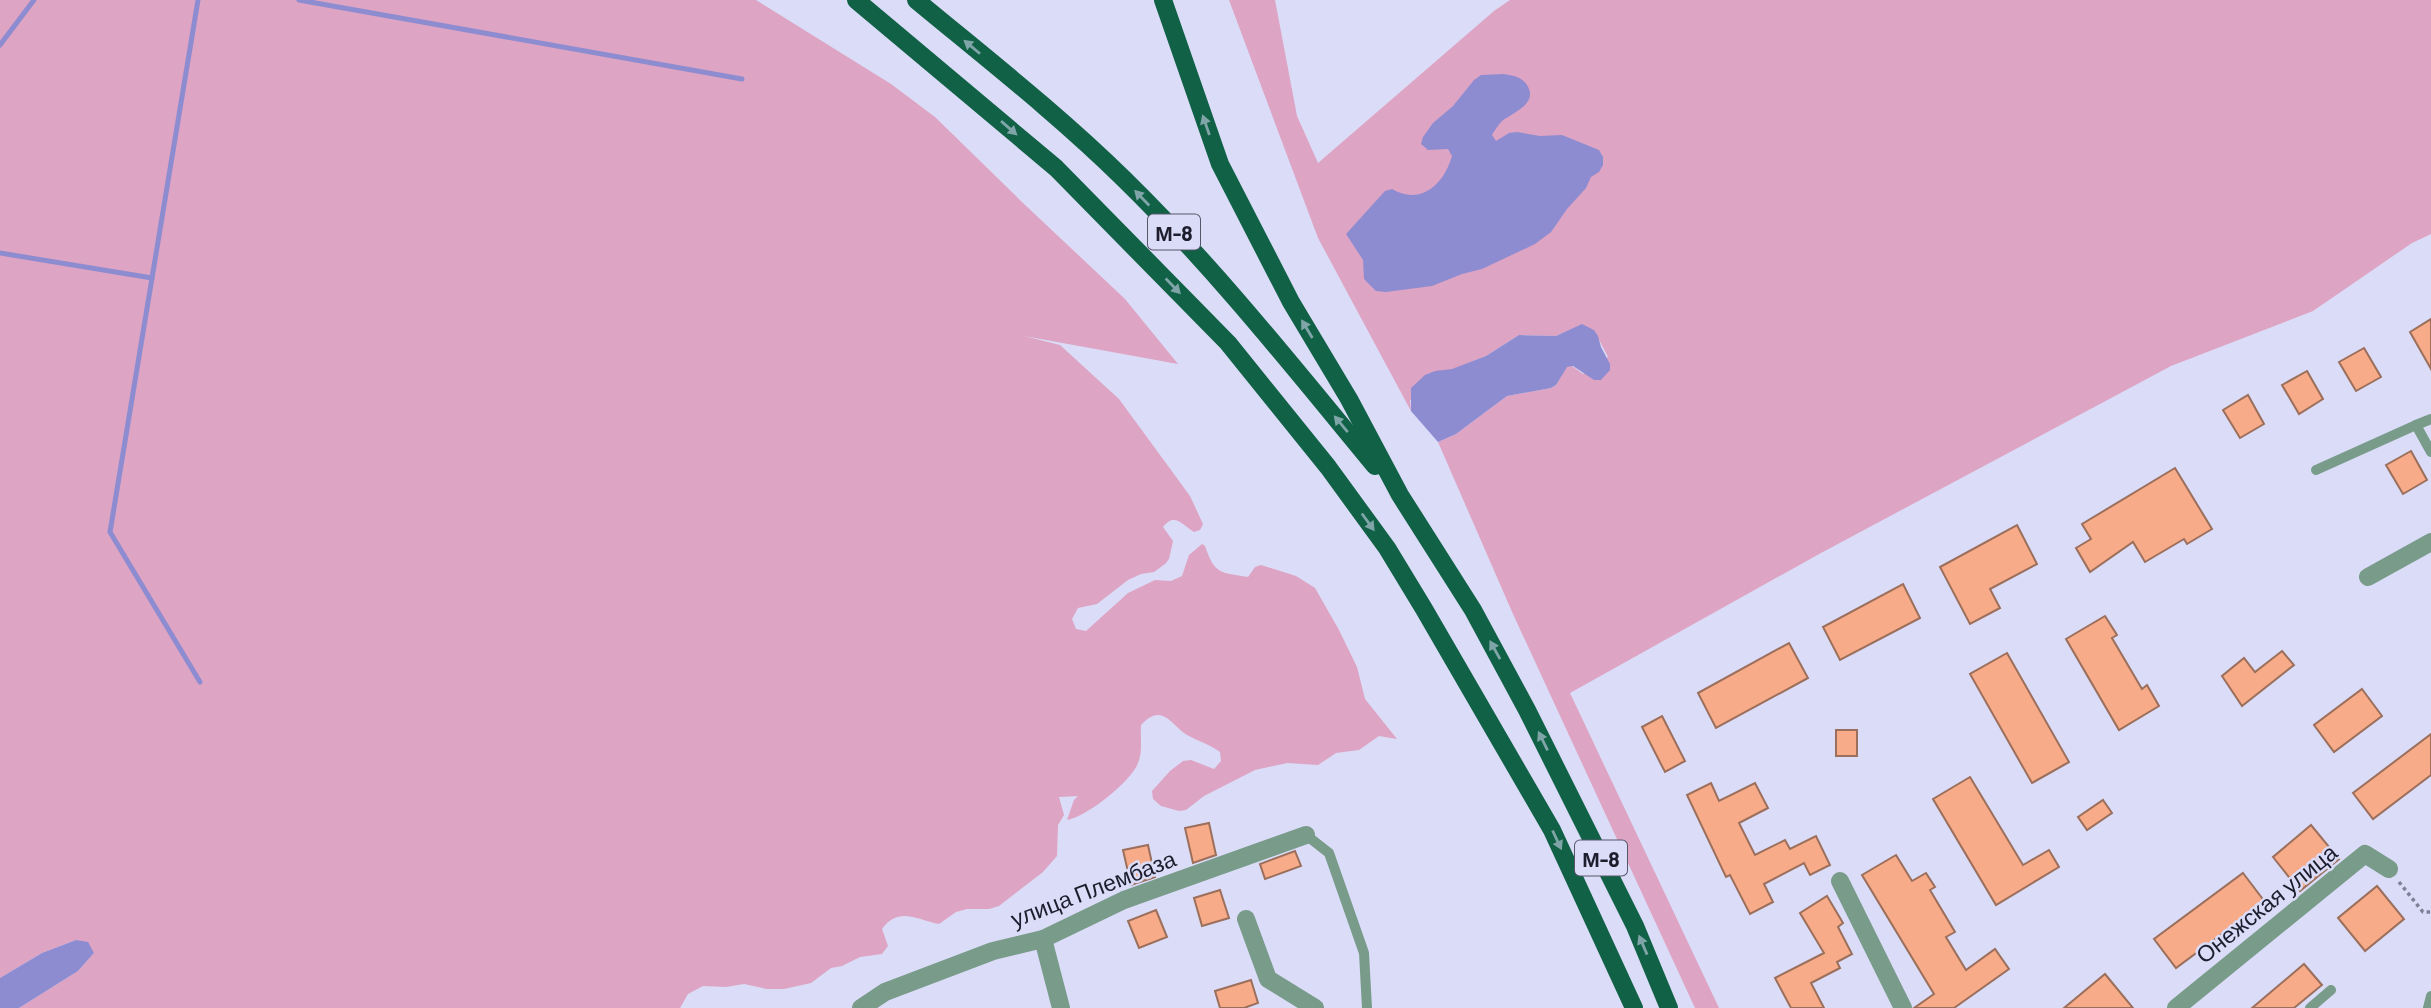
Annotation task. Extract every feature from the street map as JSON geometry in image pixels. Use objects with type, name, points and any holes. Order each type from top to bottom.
[{"type":"main road","name":"М-8","points":[[841,0],[901,36]]},
{"type":"main road","name":"М-8","points":[[856,0],[1056,168],[1137,248],[1228,343],[1328,467],[1387,548],[1546,819],[1633,1008]]},
{"type":"main road","name":"М-8","points":[[916,0],[1043,105],[1125,180],[1231,291],[1400,495],[1473,610],[1528,710],[1635,926],[1669,1008]]},
{"type":"main road","points":[[1163,0],[1220,164],[1291,302],[1349,399],[1400,495]]},
{"type":"street","points":[[2368,577],[2431,542]]},
{"type":"street","name":"улица Плембаза","points":[[861,1008],[885,992],[993,951],[1043,939],[1124,900],[1306,835]]},
{"type":"street","name":"Онежская улица","points":[[2176,1008],[2365,854],[2389,869]]},
{"type":"street","points":[[1840,881],[1903,1008]]},
{"type":"street","points":[[1246,919],[1268,979],[1315,1008]]},
{"type":"street","points":[[1043,939],[1061,1008]]},
{"type":"lane","points":[[2316,470],[2431,419]]},
{"type":"lane","points":[[2416,425],[2431,452]]},
{"type":"lane","points":[[1306,835],[1329,853],[1360,940],[1365,962],[1367,1008]]},
{"type":"lane","points":[[2310,1008],[2331,990]]},
{"type":"lane","points":[[2428,1008],[2431,996]]},
{"type":"path","points":[[2389,869],[2423,912],[2431,912]]},
{"type":"shaded area","points":[[0,0],[756,0],[891,84],[935,117],[1125,299],[1178,364],[1024,336],[1060,345],[1119,399],[1190,496],[1203,524],[1200,530],[1194,532],[1175,520],[1167,523],[1163,527],[1173,541],[1169,559],[1165,564],[1154,572],[1128,580],[1097,604],[1078,608],[1072,619],[1076,629],[1086,631],[1128,593],[1155,580],[1171,581],[1182,576],[1189,555],[1202,544],[1212,562],[1225,573],[1248,577],[1255,567],[1261,565],[1296,576],[1315,588],[1357,667],[1365,699],[1397,739],[1379,736],[1359,750],[1336,753],[1318,765],[1287,763],[1255,770],[1204,796],[1186,810],[1179,811],[1161,806],[1153,799],[1152,791],[1183,761],[1191,760],[1214,769],[1221,761],[1220,752],[1189,736],[1167,718],[1156,715],[1141,725],[1140,754],[1134,771],[1107,797],[1067,820],[1078,796],[1059,797],[1064,815],[1058,825],[1057,856],[1043,872],[999,906],[956,912],[939,924],[909,916],[895,918],[882,929],[888,946],[882,954],[860,957],[831,968],[811,983],[784,989],[767,989],[744,984],[726,987],[703,986],[688,994],[680,1008],[19,1008],[78,971],[94,953],[76,940],[42,953],[0,978]]},
{"type":"shaded area","points":[[1229,0],[1275,0],[1297,116],[1318,163],[1510,0],[2431,0],[2431,234],[2412,243],[2313,311],[2171,366],[1821,553],[1570,693],[1719,1008],[1695,1008],[1513,614],[1438,442],[1456,434],[1507,396],[1551,388],[1556,385],[1566,367],[1572,366],[1583,374],[1608,357],[1594,330],[1577,327],[1556,336],[1519,335],[1410,400],[1411,411],[1318,238]]},
{"type":"shaded area","points":[[1503,74],[1522,80],[1527,85],[1530,97],[1523,107],[1499,124],[1492,135],[1496,141],[1509,133],[1517,132],[1540,136],[1562,135],[1599,150],[1603,165],[1599,172],[1591,177],[1586,188],[1551,232],[1535,244],[1482,269],[1432,286],[1376,291],[1364,279],[1363,260],[1346,234],[1385,191],[1392,189],[1412,195],[1422,193],[1437,183],[1452,156],[1448,149],[1428,150],[1421,144],[1423,137],[1474,80],[1481,75]]},
{"type":"shaded area","points":[[1582,324],[1594,330],[1610,364],[1610,370],[1601,380],[1594,380],[1573,366],[1567,367],[1556,385],[1551,388],[1507,396],[1456,434],[1438,442],[1411,411],[1411,388],[1425,375],[1452,369],[1486,356],[1519,335],[1556,336]]},
{"type":"shaded area","points":[[76,940],[88,942],[94,953],[78,971],[19,1008],[0,1008],[0,978],[42,953]]},
{"type":"building","points":[[2431,319],[2431,369],[2410,332]]},
{"type":"building","points":[[2364,348],[2381,377],[2356,391],[2339,362]]},
{"type":"building","points":[[2307,371],[2323,399],[2299,414],[2282,385]]},
{"type":"building","points":[[2248,395],[2264,424],[2240,438],[2223,410]]},
{"type":"building","points":[[2411,451],[2427,480],[2403,494],[2386,465]]},
{"type":"building","points":[[2175,468],[2212,529],[2187,544],[2184,539],[2145,562],[2133,542],[2090,572],[2076,548],[2091,539],[2082,524]]},
{"type":"building","points":[[2017,525],[2037,564],[1990,589],[2000,608],[1970,624],[1940,567]]},
{"type":"building","points":[[1903,584],[1920,618],[1840,660],[1823,627]]},
{"type":"building","points":[[2105,616],[2117,635],[2112,638],[2142,689],[2147,685],[2159,706],[2119,730],[2066,639]]},
{"type":"building","points":[[1789,643],[1808,678],[1716,728],[1698,693]]},
{"type":"building","points":[[2282,651],[2294,665],[2242,706],[2222,676],[2244,658],[2255,672]]},
{"type":"building","points":[[2007,653],[2069,762],[2032,783],[1970,674]]},
{"type":"building","points":[[2362,689],[2382,716],[2334,752],[2314,725]]},
{"type":"building","points":[[1662,716],[1685,761],[1665,772],[1642,727]]},
{"type":"building","points":[[1836,730],[1857,730],[1857,756],[1836,756]]},
{"type":"building","points":[[2431,734],[2431,775],[2373,819],[2353,793]]},
{"type":"building","points":[[1970,777],[2023,865],[2049,850],[2059,867],[1996,905],[1933,799]]},
{"type":"building","points":[[1711,783],[1719,801],[1755,783],[1768,808],[1739,823],[1755,855],[1785,840],[1790,849],[1816,836],[1830,865],[1810,875],[1804,863],[1764,884],[1773,902],[1750,914],[1730,875],[1726,877],[1687,795]]},
{"type":"building","points":[[2103,800],[2112,813],[2087,830],[2078,817]]},
{"type":"building","points":[[1209,823],[1216,855],[1193,863],[1185,828]]},
{"type":"building","points":[[2311,825],[2339,859],[2300,891],[2273,857]]},
{"type":"building","points":[[1148,845],[1155,877],[1131,885],[1123,850]]},
{"type":"building","points":[[1295,851],[1301,866],[1265,879],[1260,864]]},
{"type":"building","points":[[1896,855],[1912,881],[1926,873],[1935,887],[1930,890],[1955,932],[1946,937],[1966,970],[1995,949],[2009,969],[1954,1008],[1914,1008],[1934,994],[1862,875]]},
{"type":"building","points":[[2243,873],[2265,902],[2176,968],[2154,939]]},
{"type":"building","points":[[2377,886],[2404,919],[2365,951],[2338,918]]},
{"type":"building","points":[[1220,890],[1229,918],[1202,926],[1194,898]]},
{"type":"building","points":[[1827,896],[1843,923],[1838,927],[1852,954],[1837,962],[1840,968],[1811,983],[1824,1008],[1791,1008],[1775,978],[1824,953],[1800,913]]},
{"type":"building","points":[[1156,910],[1167,937],[1139,948],[1128,921]]},
{"type":"building","points":[[2304,964],[2322,985],[2294,1008],[2252,1008]]},
{"type":"building","points":[[2105,974],[2133,1008],[2064,1008]]},
{"type":"building","points":[[1251,980],[1258,1003],[1244,1008],[1220,1008],[1215,991]]},
{"type":"waterway","points":[[0,45],[34,0]]},
{"type":"waterway","points":[[198,0],[110,532],[200,682]]},
{"type":"waterway","points":[[299,0],[742,79]]},
{"type":"waterway","points":[[0,253],[152,278]]}]
